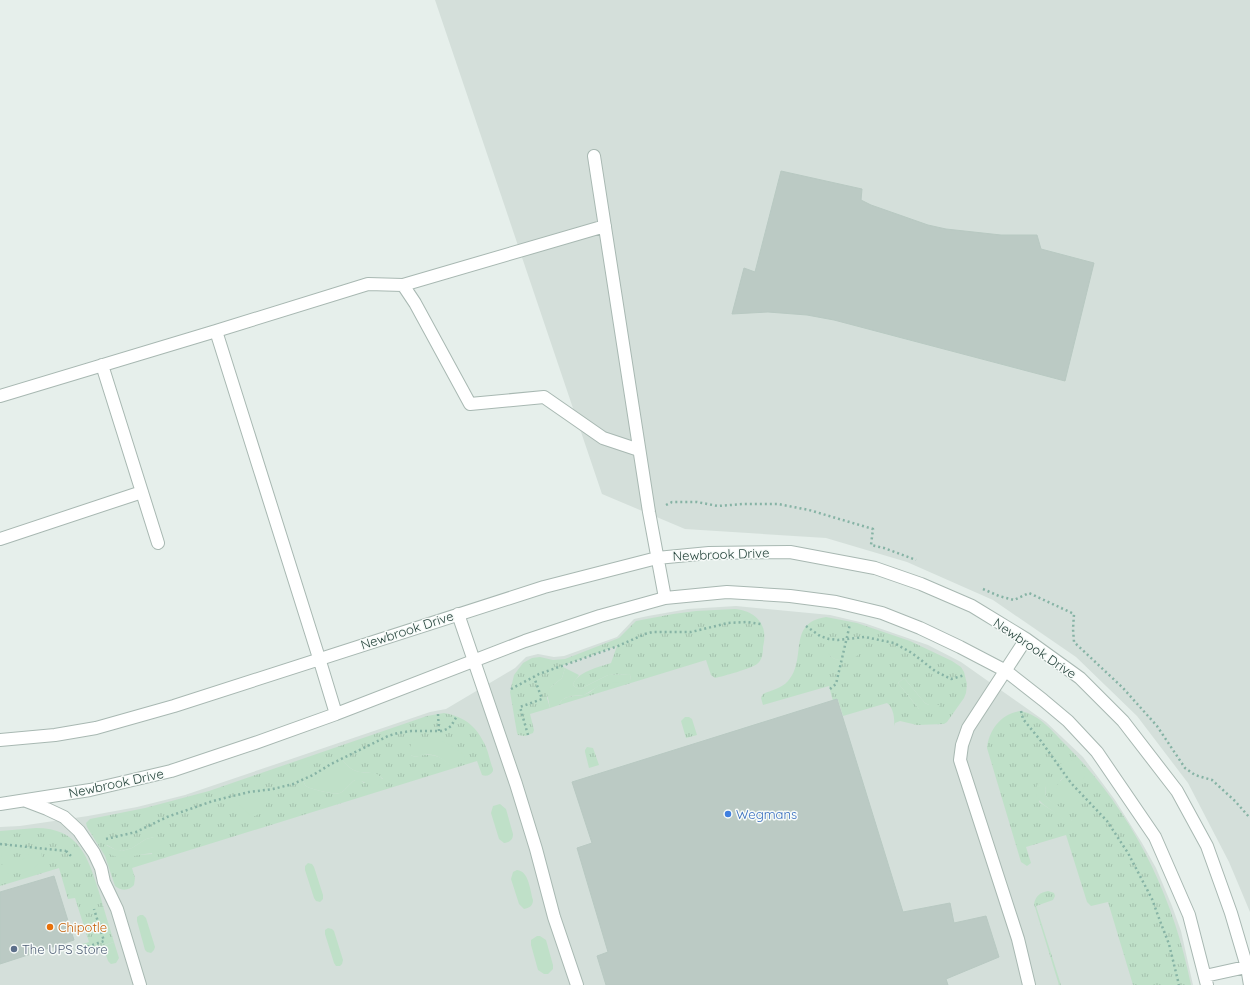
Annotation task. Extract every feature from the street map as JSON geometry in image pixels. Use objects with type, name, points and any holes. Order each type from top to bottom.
[{"type":"street","points":[[594,156],[639,450],[665,598]]},
{"type":"street","points":[[0,396],[368,284],[403,285],[605,226]]},
{"type":"street","points":[[403,285],[415,303],[470,404],[544,397],[603,438],[639,450]]},
{"type":"street","points":[[216,331],[336,714]]},
{"type":"street","points":[[102,365],[158,543]]},
{"type":"street","points":[[0,539],[142,492]]},
{"type":"street","name":"Newbrook Drive","points":[[0,740],[55,735],[96,728],[174,706],[319,658],[544,587],[657,558],[709,552],[790,552],[875,568],[921,584],[972,606],[1026,639],[1080,678],[1123,721],[1177,790],[1207,846],[1248,966],[1250,985]]},
{"type":"street","name":"Newbrook Drive","points":[[0,804],[90,790],[171,771],[336,714],[474,662],[525,641],[600,616],[665,598],[727,592],[790,596],[836,602],[882,613],[920,628],[1006,671],[1068,721],[1097,752],[1155,837],[1189,914],[1206,981]]},
{"type":"street","points":[[458,614],[516,784],[536,849],[554,917],[577,985]]},
{"type":"street","points":[[1026,639],[968,728],[962,745],[960,760],[1018,939],[1029,985]]},
{"type":"street","points":[[25,801],[64,817],[79,831],[94,853],[101,868],[104,882],[117,909],[140,985]]},
{"type":"street","points":[[1206,981],[1248,966]]},
{"type":"path","points":[[830,689],[836,684],[851,621]]},
{"type":"path","points":[[511,689],[539,674],[618,646],[645,634],[653,632],[691,632],[728,623],[746,622],[761,624]]},
{"type":"path","points":[[806,626],[820,636],[829,639],[865,637],[894,643],[912,653],[935,671],[945,676],[951,678],[965,675]]},
{"type":"path","points":[[528,736],[520,707],[542,699],[534,677]]},
{"type":"path","points":[[1021,711],[1023,719],[1059,764],[1068,779],[1107,821],[1128,853],[1152,899],[1171,951],[1179,985]]},
{"type":"path","points":[[438,714],[439,731]]},
{"type":"path","points":[[104,840],[136,832],[166,817],[213,801],[249,792],[273,789],[293,784],[388,736],[411,731],[439,731],[447,729],[451,726],[457,716]]},
{"type":"path","points":[[1185,768],[1195,775],[1212,780],[1235,801],[1250,818]]},
{"type":"path","points":[[0,844],[66,851],[76,860]]},
{"type":"path","points":[[78,950],[104,941],[93,906]]},
{"type":"path","points":[[88,946],[89,950]]},
{"type":"shaded area","points":[[435,0],[1250,0],[1250,912],[1229,862],[1188,783],[1137,716],[1076,657],[993,600],[907,562],[826,538],[685,529],[602,494]]},
{"type":"shaded area","points":[[736,606],[830,615],[864,623],[928,645],[961,662],[1046,722],[1083,757],[1115,800],[1156,868],[1181,931],[1193,985],[0,985],[0,827],[20,826],[88,816],[137,807],[185,795],[430,712],[446,709],[515,668],[526,657],[538,654],[554,657],[564,656],[617,637],[634,619],[688,609]]},
{"type":"green space","points":[[735,609],[754,615],[763,627],[764,638],[762,654],[760,661],[754,666],[715,678],[711,675],[706,660],[559,705],[561,701],[567,697],[586,694],[602,684],[630,681],[631,674],[608,675],[580,689],[573,685],[575,680],[583,673],[611,663],[617,646],[561,666],[565,668],[562,678],[551,687],[547,698],[550,708],[530,714],[534,730],[533,733],[525,736],[518,735],[510,692],[514,675],[523,663],[532,658],[540,657],[553,660],[565,659],[619,638],[636,621],[696,611]]},
{"type":"green space","points":[[826,617],[857,623],[910,641],[952,661],[961,667],[964,672],[967,684],[964,698],[944,724],[917,725],[900,721],[895,723],[894,726],[893,713],[891,707],[887,703],[843,716],[838,700],[833,701],[829,686],[763,705],[761,698],[763,694],[782,686],[788,681],[794,672],[802,634],[806,626],[814,621]],"holes":[[[859,637],[841,660],[830,656],[838,640]],[[904,678],[925,703],[929,705],[939,705],[919,709],[898,683]]]},
{"type":"green space","points":[[865,637],[864,644],[860,653],[855,657],[841,660],[832,658],[829,655],[827,646],[829,639],[838,640]]},
{"type":"green space","points":[[565,668],[579,675],[573,685],[580,689],[608,675],[631,674],[630,681],[602,684],[584,695],[565,698],[559,705],[550,708],[547,693],[551,687],[562,678]]},
{"type":"green space","points":[[904,678],[925,703],[929,705],[939,705],[940,711],[923,712],[919,709],[898,683]]},
{"type":"green space","points":[[1021,711],[1028,713],[1040,720],[1051,730],[1090,771],[1130,826],[1161,886],[1183,951],[1191,985],[1133,985],[1108,902],[1091,906],[1087,902],[1066,835],[1026,847],[1031,863],[1027,866],[1021,862],[987,748],[990,734],[994,728],[1002,719],[1014,712]],"holes":[[[1065,775],[1084,775],[1079,791],[1060,781]],[[1046,785],[1045,792],[1047,797],[1068,815],[1072,821],[1071,827],[1069,827],[1059,815],[1039,802]]]},
{"type":"green space","points":[[444,713],[465,720],[475,729],[483,740],[493,769],[490,775],[482,775],[477,761],[132,868],[135,878],[134,885],[125,890],[115,886],[105,856],[86,823],[90,819],[145,808],[209,791],[427,716]],"holes":[[[455,748],[449,764],[440,758],[430,755],[415,757],[411,755]],[[342,759],[354,770],[373,773],[383,779],[364,783],[360,780],[355,780],[340,793],[333,793],[308,787],[303,780],[282,787],[313,775]],[[154,837],[152,854],[136,855],[118,850],[122,851],[132,848],[146,839]],[[107,845],[115,850],[105,847]]]},
{"type":"green space","points":[[685,717],[692,719],[697,735],[686,738],[681,721]]},
{"type":"green space","points":[[417,738],[431,738],[443,741],[458,750],[464,755],[465,758],[460,764],[451,766],[442,759],[432,755],[413,756],[410,753],[410,748],[413,741]]},
{"type":"green space","points":[[587,747],[593,748],[599,765],[589,768],[585,752]]},
{"type":"green space","points":[[342,759],[352,769],[360,772],[375,773],[384,782],[379,785],[372,786],[359,780],[355,780],[340,793],[333,793],[308,787],[305,785],[303,780],[282,787],[284,779],[288,773],[296,767],[306,764],[310,767],[313,775]]},
{"type":"green space","points":[[1076,759],[1083,767],[1085,774],[1079,791],[1083,796],[1071,809],[1057,795],[1056,787],[1065,775],[1059,764]]},
{"type":"green space","points":[[1044,782],[1046,785],[1045,792],[1047,798],[1067,812],[1071,818],[1073,825],[1071,827],[1069,828],[1061,817],[1038,799],[1036,789],[1038,783]]},
{"type":"green space","points":[[273,789],[263,810],[252,817],[237,803],[233,795]]},
{"type":"green space","points":[[500,804],[506,809],[513,834],[511,840],[504,843],[499,839],[491,813],[493,806]]},
{"type":"green space","points":[[36,828],[51,829],[62,833],[72,839],[80,847],[91,867],[114,942],[79,953],[77,946],[89,942],[75,898],[68,899],[59,868],[0,886],[0,831]]},
{"type":"green space","points":[[154,837],[159,838],[162,841],[158,853],[120,857],[105,851],[104,847],[106,845],[122,851],[132,848],[146,839]]},
{"type":"green space","points":[[0,844],[9,845],[12,855],[21,860],[28,855],[29,847],[41,848],[42,858],[33,868],[28,871],[0,875],[0,866],[3,864]]},
{"type":"green space","points":[[308,863],[312,864],[314,867],[323,895],[323,899],[320,902],[316,901],[314,898],[305,870],[305,866]]},
{"type":"green space","points":[[517,870],[521,871],[527,877],[533,900],[532,904],[528,908],[524,909],[519,904],[511,879],[513,872]]},
{"type":"green space","points":[[1048,891],[1054,893],[1055,896],[1053,900],[1036,906],[1061,985],[1059,985],[1034,904],[1039,895]]},
{"type":"green space","points":[[143,915],[146,918],[155,947],[151,953],[145,950],[137,921],[137,917]]},
{"type":"green space","points":[[328,928],[334,931],[343,960],[340,966],[336,966],[334,963],[325,934],[325,930]]},
{"type":"green space","points":[[537,936],[540,936],[546,940],[553,965],[553,969],[548,974],[544,974],[538,970],[531,945],[531,940]]},
{"type":"green space","points":[[114,942],[119,958],[116,963],[111,964],[108,961],[103,946]]},
{"type":"building","points":[[781,171],[862,189],[861,200],[928,225],[946,229],[1001,235],[1037,235],[1041,249],[1094,263],[1065,381],[834,320],[807,315],[768,312],[732,314],[744,268],[755,272]]},
{"type":"building","name":"Wegmans","points":[[837,699],[903,912],[950,903],[954,923],[986,916],[999,957],[946,979],[948,985],[606,985],[597,956],[608,952],[577,848],[592,843],[572,782]]},
{"type":"building","points":[[54,876],[74,940],[0,964],[0,892]]},
{"type":"place","name":"Wegmans","points":[[728,814]]},
{"type":"place","name":"Chipotle","points":[[50,927]]},
{"type":"place","name":"The UPS Store","points":[[14,949]]}]
